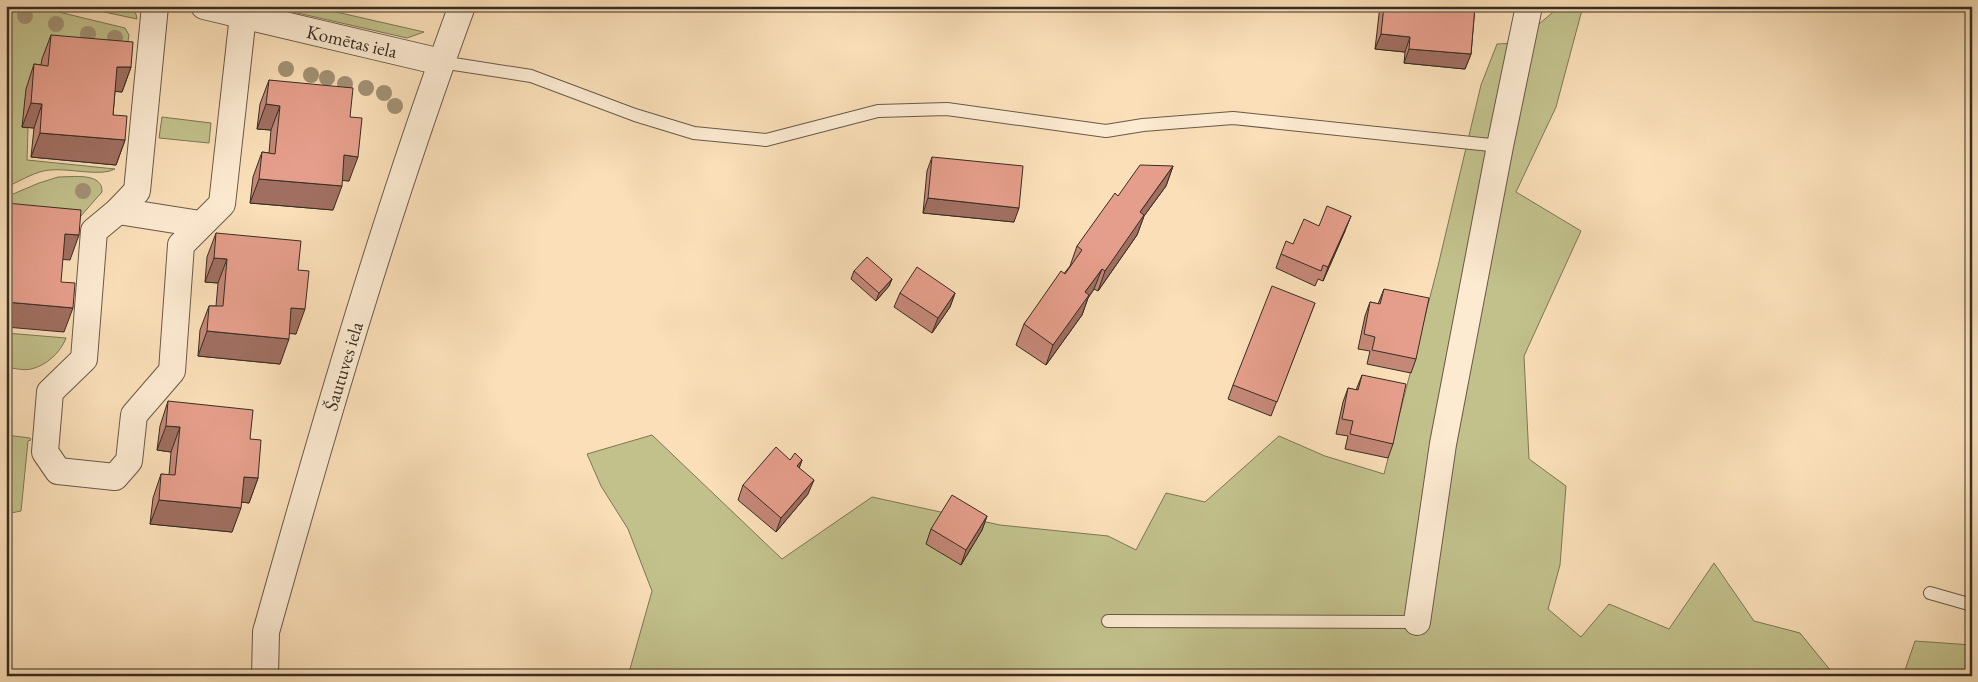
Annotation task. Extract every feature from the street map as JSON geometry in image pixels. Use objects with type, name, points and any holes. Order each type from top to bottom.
[{"type":"street","points":[[155,6],[137,190],[118,211],[94,231],[84,359],[50,392],[44,452],[58,471],[115,477],[129,461],[134,415],[172,371],[181,245],[222,204],[243,15]]},
{"type":"street","name":"Komētas iela","points":[[204,6],[441,62]]},
{"type":"street","name":"Šautuves iela","points":[[265,676],[266,632],[348,344],[441,62],[462,6]]},
{"type":"street","points":[[1417,622],[1443,444],[1529,6]]},
{"type":"street","points":[[118,211],[200,224]]},
{"type":"lane","points":[[441,62],[531,76],[634,115],[694,133],[766,140],[878,111],[948,109],[1106,131],[1142,125],[1233,118],[1500,146]]},
{"type":"lane","points":[[1930,593],[1972,605]]},
{"type":"lane","points":[[1108,621],[1417,622]]},
{"type":"shaded area","points":[[6,6],[34,6],[125,28],[129,35],[124,66],[39,90],[22,127],[28,128],[27,160],[115,169],[102,172],[44,171],[33,174],[6,187]]},
{"type":"shaded area","points":[[76,6],[128,6],[136,14],[137,19]]},
{"type":"shaded area","points":[[267,6],[310,6],[424,32],[407,38]]},
{"type":"shaded area","points":[[1560,6],[1572,6],[1582,10],[1556,107],[1516,192],[1581,231],[1524,356],[1529,459],[1566,486],[1560,565],[1548,609],[1581,637],[1609,604],[1669,629],[1714,563],[1754,621],[1800,633],[1835,676],[628,676],[652,591],[628,529],[601,486],[587,454],[652,435],[782,559],[872,497],[1000,525],[1108,536],[1136,550],[1166,493],[1205,502],[1279,436],[1325,456],[1384,474],[1438,266],[1481,85],[1497,44],[1517,43]]},
{"type":"shaded area","points":[[162,117],[211,123],[209,143],[159,138]]},
{"type":"shaded area","points":[[78,176],[92,178],[98,181],[102,192],[72,226],[6,228],[6,197],[58,177]]},
{"type":"shaded area","points":[[6,333],[66,338],[61,348],[47,362],[28,370],[22,370],[6,367]]},
{"type":"shaded area","points":[[6,435],[30,438],[31,440],[28,441],[21,511],[6,514]]},
{"type":"shaded area","points":[[1915,641],[1972,645],[1972,676],[1903,676]]},
{"type":"building","points":[[1384,6],[1475,6],[1471,54],[1409,49],[1410,37],[1381,34]]},
{"type":"building","points":[[51,35],[133,42],[131,67],[117,67],[113,115],[127,116],[125,140],[40,133],[42,104],[31,103],[34,64],[48,66]]},
{"type":"building","points":[[269,80],[353,88],[350,117],[362,118],[358,157],[344,155],[342,186],[259,179],[262,152],[275,154],[280,106],[266,104]]},
{"type":"building","points":[[932,157],[1023,166],[1019,208],[928,198]]},
{"type":"building","points":[[1140,165],[1173,166],[1140,212],[1144,215],[1105,271],[1102,269],[1085,292],[1089,295],[1053,345],[1024,324],[1061,271],[1065,274],[1082,250],[1077,246],[1115,193],[1118,196]]},
{"type":"building","points":[[6,203],[81,210],[79,235],[65,234],[61,282],[75,283],[73,308],[6,302]]},
{"type":"building","points":[[1327,206],[1351,216],[1328,267],[1323,265],[1321,271],[1281,254],[1286,241],[1293,244],[1304,219],[1319,226]]},
{"type":"building","points":[[216,233],[301,241],[298,270],[309,271],[305,309],[291,308],[289,339],[207,331],[209,306],[223,306],[227,259],[214,258]]},
{"type":"building","points":[[867,257],[892,279],[879,293],[854,271]]},
{"type":"building","points":[[917,267],[955,293],[938,318],[900,293]]},
{"type":"building","points":[[1272,286],[1315,303],[1277,402],[1233,385]]},
{"type":"building","points":[[1384,289],[1429,298],[1416,359],[1372,350],[1375,337],[1364,334],[1370,302],[1380,304]]},
{"type":"building","points":[[1362,375],[1406,384],[1393,444],[1350,434],[1353,421],[1342,419],[1348,388],[1358,390]]},
{"type":"building","points":[[168,401],[253,410],[250,439],[261,440],[258,478],[244,477],[241,508],[159,500],[161,474],[175,475],[180,427],[166,426]]},
{"type":"building","points":[[776,447],[790,460],[795,453],[802,460],[797,466],[814,480],[781,518],[743,485]]},
{"type":"building","points":[[952,495],[987,516],[966,550],[931,529]]}]
